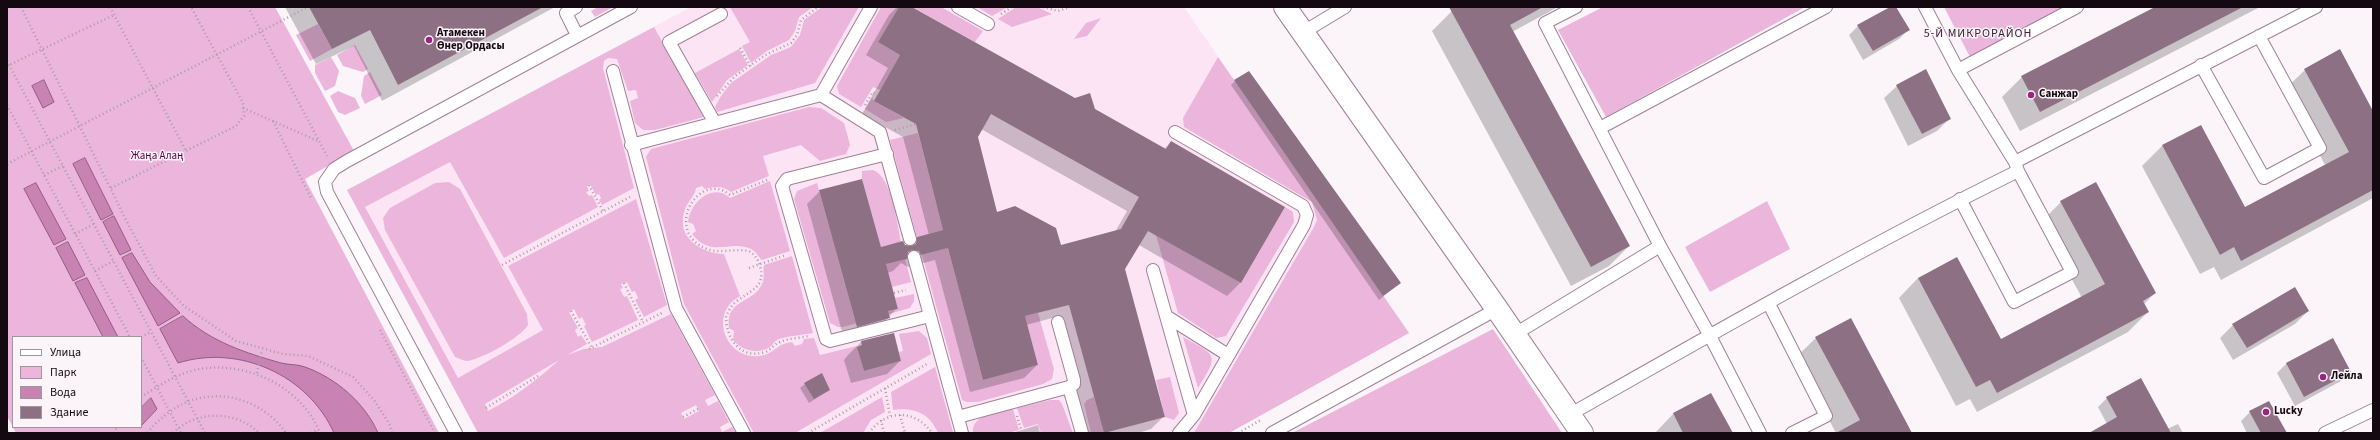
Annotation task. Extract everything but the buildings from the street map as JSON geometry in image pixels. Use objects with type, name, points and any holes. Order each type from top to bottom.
[{"type":"street","points":[[1285,7],[1515,334],[1569,416],[1582,433]]},
{"type":"lane","points":[[576,7],[566,13],[577,35]]},
{"type":"lane","points":[[456,433],[327,192],[325,182],[334,169],[577,35],[631,7]]},
{"type":"lane","points":[[821,95],[871,7]]},
{"type":"lane","points":[[958,7],[991,21]]},
{"type":"lane","points":[[1302,33],[1345,7]]},
{"type":"lane","points":[[1576,7],[1545,23],[1660,246],[1710,336],[1760,433]]},
{"type":"lane","points":[[1600,128],[1826,7]]},
{"type":"lane","points":[[1925,7],[1958,70],[2016,166],[2072,272],[2014,302],[1960,199]]},
{"type":"lane","points":[[1958,70],[2077,7]]},
{"type":"lane","points":[[1569,416],[1710,336],[1960,199],[2016,166],[2201,65],[2316,7]]},
{"type":"lane","points":[[712,118],[669,42],[721,14]]},
{"type":"lane","points":[[2201,65],[2264,178],[2320,148],[2259,36]]},
{"type":"lane","points":[[613,71],[631,145],[676,308],[744,433]]},
{"type":"lane","points":[[631,145],[712,118],[821,95],[874,127],[880,133],[910,239]]},
{"type":"lane","points":[[1175,132],[1303,206],[1307,215],[1304,225],[1194,415],[1179,433]]},
{"type":"lane","points":[[887,154],[787,179],[782,186],[823,334],[826,339],[830,341],[930,316]]},
{"type":"lane","points":[[1515,334],[1660,246]]},
{"type":"lane","points":[[914,257],[962,433]]},
{"type":"lane","points":[[1153,270],[1194,415]]},
{"type":"lane","points":[[1769,304],[1826,416],[1792,433]]},
{"type":"lane","points":[[1272,433],[1497,309]]},
{"type":"lane","points":[[1166,316],[1228,355]]},
{"type":"lane","points":[[958,417],[1074,384],[1058,322]]},
{"type":"lane","points":[[1069,386],[1082,433]]},
{"type":"lane","points":[[2324,433],[2373,410]]},
{"type":"path","points":[[21,7],[110,188],[156,276],[184,306],[236,341],[262,350],[283,354],[308,356],[353,377],[374,400],[390,425],[392,433]]},
{"type":"path","points":[[110,7],[186,151]]},
{"type":"path","points":[[110,188],[236,126],[244,116],[243,103],[191,7]]},
{"type":"path","points":[[248,7],[334,169]]},
{"type":"path","points":[[7,164],[217,56],[308,7]]},
{"type":"path","points":[[712,118],[718,94],[726,84],[768,54],[791,43],[797,35],[801,20],[818,7]]},
{"type":"path","points":[[991,21],[1012,7]]},
{"type":"path","points":[[1043,7],[1053,11],[1070,7]]},
{"type":"path","points":[[1053,11],[1055,7]]},
{"type":"path","points":[[8,66],[114,15]]},
{"type":"path","points":[[740,48],[751,67]]},
{"type":"path","points":[[7,61],[8,66],[205,433]]},
{"type":"path","points":[[7,105],[129,336]]},
{"type":"path","points":[[243,108],[319,141]]},
{"type":"path","points":[[880,133],[916,124]]},
{"type":"path","points":[[44,175],[63,166]]},
{"type":"path","points":[[787,179],[770,178],[730,195],[722,190],[708,190],[697,196],[686,215],[685,222],[691,238],[698,244],[713,251],[749,251],[754,254],[759,264],[762,276],[760,283],[752,293],[736,301],[726,316],[729,335],[735,346],[743,351],[757,353],[770,349],[781,341],[823,334]]},
{"type":"path","points":[[589,185],[603,211]]},
{"type":"path","points":[[502,265],[635,194]]},
{"type":"path","points":[[75,234],[94,224]]},
{"type":"path","points":[[540,239],[543,243]]},
{"type":"path","points":[[749,268],[800,250]]},
{"type":"path","points":[[95,271],[113,260]]},
{"type":"path","points":[[624,283],[643,322]]},
{"type":"path","points":[[572,311],[590,348],[643,322],[676,308]]},
{"type":"path","points":[[142,336],[151,332]]},
{"type":"path","points":[[257,373],[262,350]]},
{"type":"path","points":[[808,433],[941,356]]},
{"type":"path","points":[[142,359],[181,433]]},
{"type":"path","points":[[142,396],[175,378],[198,369],[229,368],[257,373],[283,389],[301,404],[320,433]]},
{"type":"path","points":[[486,408],[538,376]]},
{"type":"path","points":[[885,388],[890,416]]},
{"type":"path","points":[[148,433],[170,411],[188,402],[209,396],[228,396],[247,402],[267,413],[286,433]]},
{"type":"path","points":[[683,416],[698,409]]},
{"type":"path","points":[[172,433],[178,427],[197,418],[216,415],[235,418],[253,426],[259,433]]},
{"type":"path","points":[[900,415],[905,433]]},
{"type":"path","points":[[869,433],[881,420],[890,416],[900,415],[919,419],[932,433]]},
{"type":"path","points":[[881,420],[884,433]]},
{"type":"path","points":[[311,433],[318,429]]},
{"type":"shaded area","points":[[691,7],[1184,7],[1409,333],[1229,433],[478,433],[347,190]]},
{"type":"green space","name":"Жаңа Алаң","points":[[7,7],[275,7],[354,151],[305,179],[439,433],[16,433],[13,428],[142,428],[142,336],[12,336],[12,425],[7,416]]},
{"type":"green space","points":[[598,7],[613,7],[595,17],[591,11]]},
{"type":"green space","points":[[730,7],[813,7],[799,17],[795,31],[789,40],[767,51],[751,63],[742,46],[750,42]]},
{"type":"green space","points":[[822,7],[859,7],[815,83],[717,112],[715,107],[731,83],[771,55],[791,47],[800,35],[804,20]]},
{"type":"green space","points":[[881,7],[899,7],[878,42],[900,55],[880,90],[873,87],[861,107],[839,94],[837,86]]},
{"type":"green space","points":[[913,7],[941,7],[983,31],[975,42]]},
{"type":"green space","points":[[977,7],[1008,7],[992,16]]},
{"type":"green space","points":[[1016,7],[1037,7],[1052,14],[1012,27],[998,19]]},
{"type":"green space","points":[[1603,7],[1805,7],[1606,117],[1558,30]]},
{"type":"green space","points":[[1944,7],[2063,7],[1970,57]]},
{"type":"green space","points":[[1101,18],[1087,36],[1074,39],[1086,23]]},
{"type":"green space","points":[[318,24],[332,49],[310,61],[296,35]]},
{"type":"green space","points":[[654,27],[704,117],[655,130],[643,130],[635,123],[630,101],[638,98],[636,90],[628,91],[617,59],[608,58],[604,61],[603,68],[634,188],[602,205],[599,200],[601,198],[599,194],[596,195],[590,184],[587,186],[589,191],[586,192],[589,196],[592,195],[598,207],[504,258],[450,162],[365,207],[458,378],[543,330],[508,266],[636,199],[667,305],[644,317],[635,300],[638,298],[635,291],[632,292],[627,282],[621,284],[623,288],[620,289],[624,297],[627,296],[638,320],[592,342],[584,326],[586,325],[582,317],[579,319],[574,309],[569,312],[578,328],[575,330],[578,337],[581,335],[587,344],[567,355],[584,349],[602,347],[671,314],[715,395],[705,400],[708,406],[718,401],[729,422],[720,427],[722,432],[732,427],[736,433],[478,433],[347,190]],"holes":[[[559,360],[525,388],[488,411],[485,404]],[[696,405],[699,411],[684,419],[681,413]]]},
{"type":"green space","points":[[355,45],[368,69],[363,72],[343,66],[337,55]]},
{"type":"green space","points":[[739,49],[748,65],[727,80],[712,102],[695,73]]},
{"type":"green space","points":[[331,57],[339,71],[335,86],[325,91],[315,73],[315,65]]},
{"type":"green space","points":[[1218,57],[1409,333],[1229,433],[1194,433],[1317,220],[1312,202],[1184,127],[1183,118]]},
{"type":"green space","points":[[370,72],[382,95],[365,104],[361,96],[364,76]]},
{"type":"green space","points":[[338,91],[355,98],[360,108],[345,115],[338,112],[330,96]]},
{"type":"green space","points":[[872,98],[874,101],[904,118],[886,122],[865,109]]},
{"type":"green space","points":[[809,107],[821,108],[844,123],[850,145],[846,154],[820,161],[801,145],[763,156],[769,176],[731,192],[719,187],[705,189],[702,186],[696,188],[685,209],[683,219],[684,228],[687,235],[698,247],[715,253],[724,254],[740,296],[727,307],[725,311],[723,324],[727,339],[736,350],[749,356],[768,354],[783,344],[792,342],[795,346],[802,344],[804,339],[814,338],[820,355],[857,346],[864,371],[901,361],[899,352],[903,351],[899,334],[919,331],[927,338],[931,354],[795,433],[754,433],[684,304],[646,157],[651,149]]},
{"type":"green space","points":[[918,133],[943,230],[917,237],[890,140]]},
{"type":"green space","points":[[873,170],[879,174],[889,191],[893,202],[901,242],[881,247],[862,179],[862,171]]},
{"type":"green space","points":[[770,181],[790,251],[762,260],[751,249],[736,246],[714,247],[699,241],[692,234],[696,231],[693,224],[688,222],[690,215],[697,202],[703,197],[716,192],[730,198]]},
{"type":"green space","points":[[449,182],[460,189],[527,314],[528,325],[517,336],[491,352],[467,361],[455,357],[385,230],[383,218],[390,208],[435,183]]},
{"type":"green space","points":[[817,183],[855,320],[898,309],[895,298],[914,294],[914,301],[910,308],[843,327],[838,327],[830,323],[794,199],[797,191]]},
{"type":"green space","points":[[1767,201],[1790,249],[1710,292],[1685,247]]},
{"type":"green space","points":[[1285,207],[1293,212],[1294,222],[1226,336],[1216,338],[1178,313],[1156,235],[1241,283]]},
{"type":"green space","points":[[948,248],[983,380],[1038,365],[1025,316],[1038,313],[1054,369],[1052,379],[1043,384],[978,402],[967,402],[962,400],[922,255]]},
{"type":"green space","points":[[792,256],[813,333],[779,339],[770,347],[760,351],[745,349],[736,344],[733,340],[734,331],[729,328],[731,312],[735,307],[758,290],[763,282],[764,265]]},
{"type":"green space","points":[[905,259],[911,282],[892,287],[886,264]]},
{"type":"green space","points":[[1493,329],[1562,433],[1292,433]]},
{"type":"green space","points":[[1183,337],[1208,352],[1211,356],[1212,361],[1210,368],[1198,388]]},
{"type":"green space","points":[[935,367],[953,432],[938,433],[935,426],[926,416],[920,413],[900,409],[893,410],[891,392]]},
{"type":"green space","points":[[1170,377],[1179,413],[1174,420],[1165,417],[1156,380]]},
{"type":"green space","points":[[882,397],[885,412],[871,420],[863,433],[820,433]]},
{"type":"green space","points":[[1094,397],[1104,433],[1091,433],[1084,404],[1087,400]]},
{"type":"green space","points":[[1050,400],[1059,400],[1062,404],[1073,433],[1041,433],[1038,424],[1024,428],[1017,408]]},
{"type":"green space","points":[[1013,409],[1019,430],[1008,433],[973,433],[976,422],[981,418],[994,413]]},
{"type":"water","points":[[44,80],[54,102],[43,108],[32,86]]},
{"type":"water","points":[[85,158],[113,214],[101,220],[73,164]]},
{"type":"water","points":[[36,183],[66,239],[54,245],[24,189]]},
{"type":"water","points":[[114,216],[131,250],[120,255],[103,222]]},
{"type":"water","points":[[68,242],[85,275],[73,281],[56,248]]},
{"type":"water","points":[[132,253],[150,282],[180,313],[158,326],[122,258]]},
{"type":"water","points":[[87,278],[117,336],[102,336],[75,283]]},
{"type":"water","points":[[183,316],[205,333],[229,346],[281,363],[299,365],[328,378],[357,402],[372,422],[378,433],[334,433],[322,413],[307,395],[289,380],[269,369],[247,362],[224,358],[201,358],[178,363],[160,329]]},
{"type":"water","points":[[151,398],[157,409],[142,425],[142,407]]},
{"type":"place","name":"Атамекен Өнер Ордасы","points":[[429,40]]},
{"type":"place","name":"Санжар","points":[[2031,95]]},
{"type":"place","name":"Лейла","points":[[2323,377]]},
{"type":"place","name":"Lucky","points":[[2266,412]]},
{"type":"district","name":"5-Й МИКРОРАЙОН","points":[[1978,34]]}]
